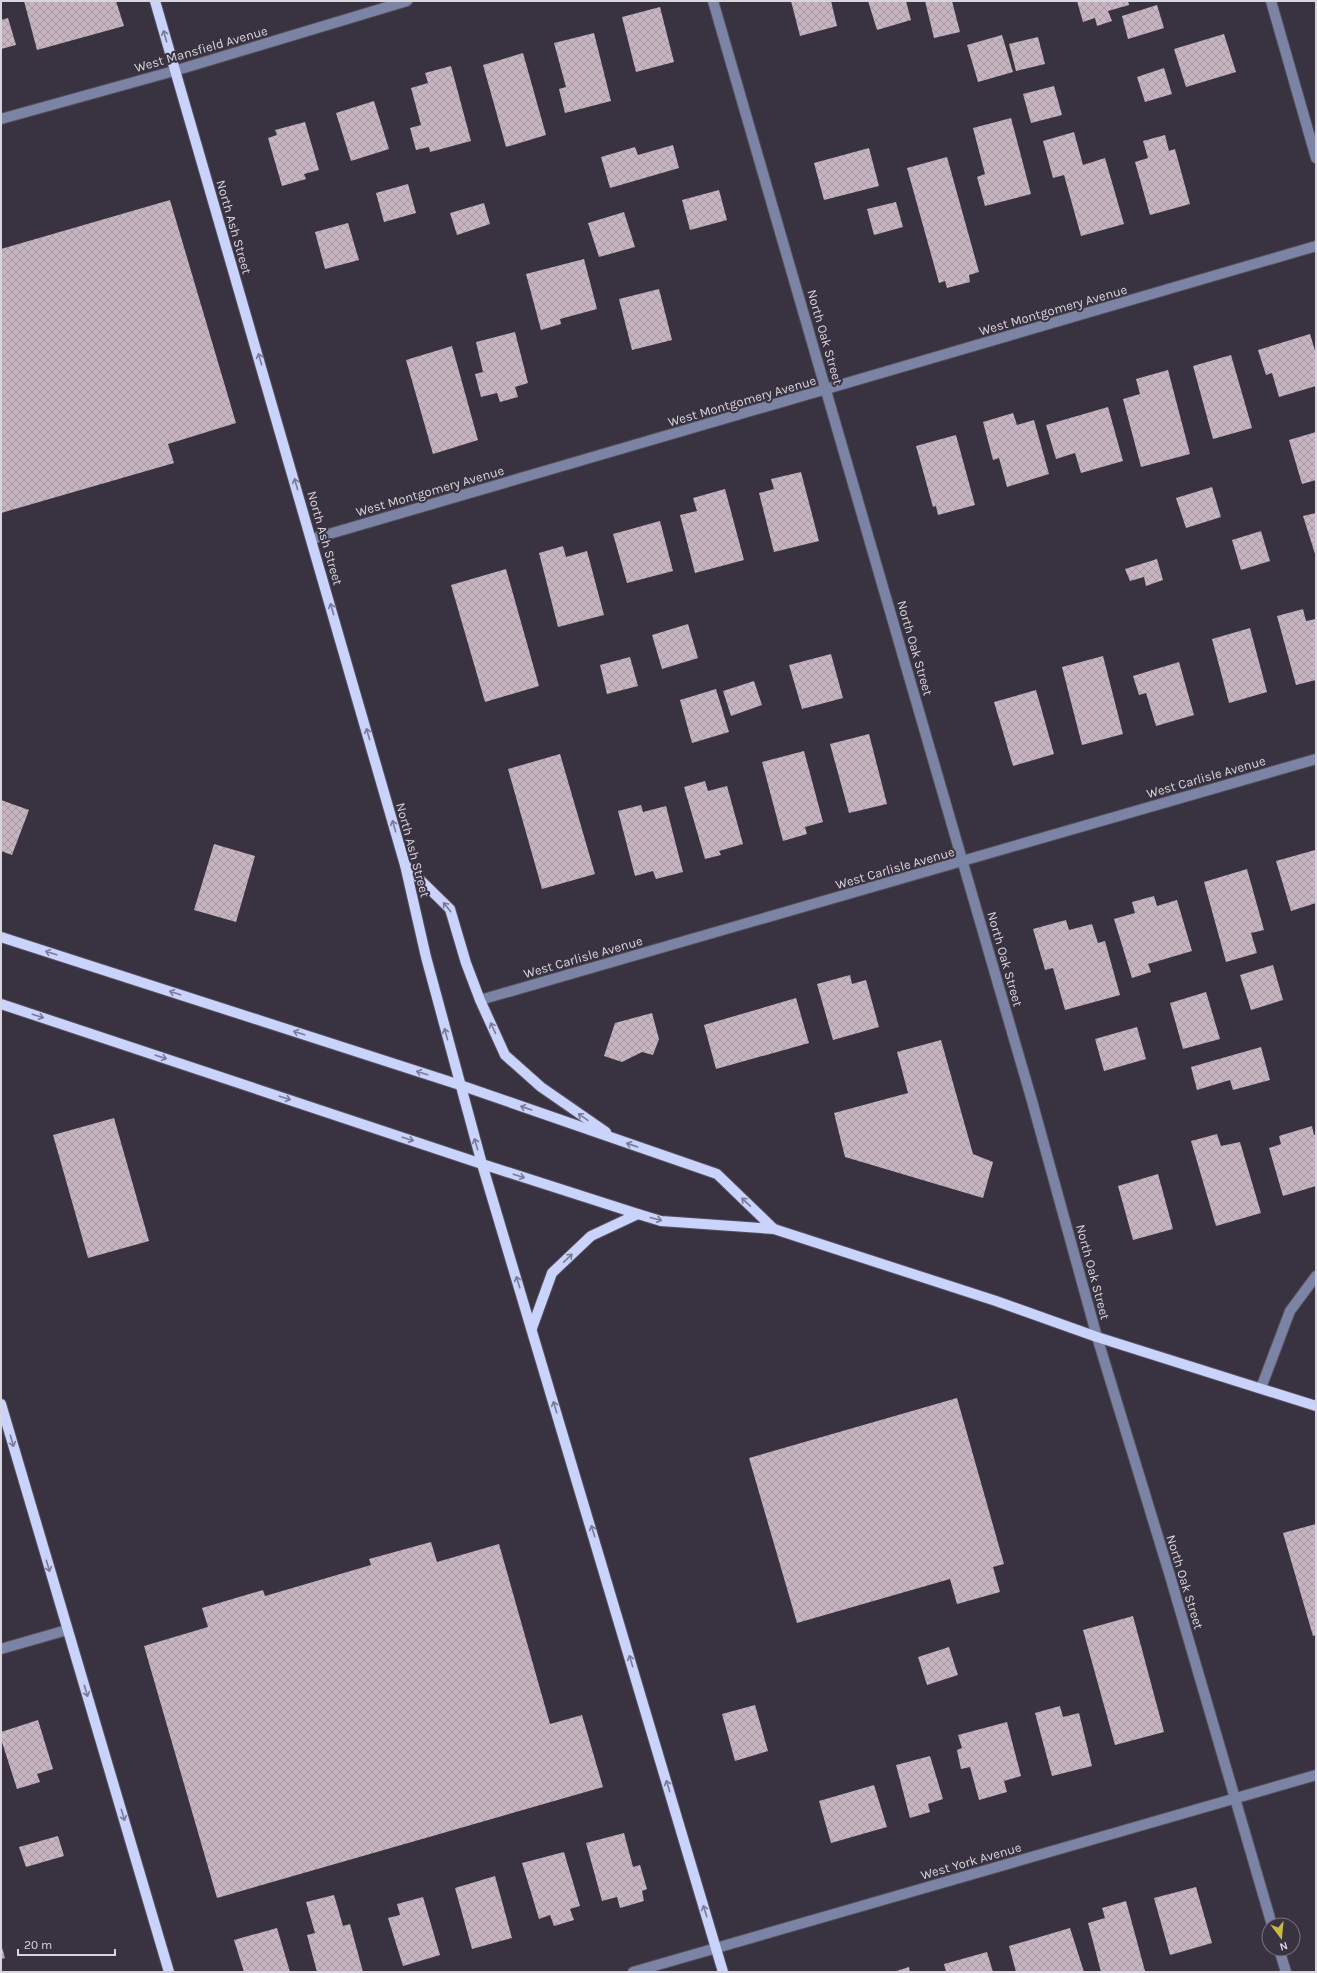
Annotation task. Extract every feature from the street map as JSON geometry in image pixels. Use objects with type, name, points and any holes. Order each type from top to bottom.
[{"type":"main road","name":"North Ash Street","points":[[155,1],[174,71],[312,539],[405,865],[426,957],[482,1164],[723,1972]]},
{"type":"main road","points":[[405,865],[450,909],[466,963],[480,1000],[505,1055],[541,1087],[615,1139]]},
{"type":"main road","points":[[1,937],[460,1085],[717,1174],[774,1229]]},
{"type":"main road","points":[[1,1004],[482,1164],[660,1221],[774,1229],[996,1301],[1097,1337],[1316,1406]]},
{"type":"main road","points":[[532,1328],[552,1273],[591,1236],[638,1214]]},
{"type":"main road","points":[[1,1404],[169,1972]]},
{"type":"street","name":"West Mansfield Avenue","points":[[1,119],[174,71],[407,1]]},
{"type":"street","name":"North Oak Street","points":[[713,1],[1032,1101],[1097,1337],[1170,1576],[1270,1917]]},
{"type":"street","points":[[1271,1],[1316,158]]},
{"type":"street","name":"West Montgomery Avenue","points":[[312,539],[827,390],[1316,246]]},
{"type":"street","name":"West Carlisle Avenue","points":[[480,1000],[1316,759]]},
{"type":"street","points":[[1261,1388],[1290,1311],[1316,1276]]},
{"type":"street","points":[[1,1649],[67,1630]]},
{"type":"street","name":"West York Avenue","points":[[633,1972],[1316,1775]]},
{"type":"street","points":[[1281,1957],[1286,1972]]},
{"type":"building","points":[[24,1],[116,1],[124,26],[37,50]]},
{"type":"building","points":[[791,1],[831,1],[837,26],[800,36]]},
{"type":"building","points":[[868,1],[906,1],[911,20],[877,30]]},
{"type":"building","points":[[925,1],[952,1],[960,32],[934,38]]},
{"type":"building","points":[[1077,1],[1128,1],[1129,5],[1108,11],[1112,21],[1097,26],[1095,18],[1083,22]]},
{"type":"building","points":[[1157,5],[1164,28],[1128,39],[1122,16]]},
{"type":"building","points":[[660,7],[674,62],[636,72],[622,17]]},
{"type":"building","points":[[8,18],[16,45],[1,49],[1,20]]},
{"type":"building","points":[[594,33],[611,101],[565,113],[559,89],[566,87],[554,43]]},
{"type":"building","points":[[1224,34],[1236,72],[1186,87],[1174,49]]},
{"type":"building","points":[[1002,35],[1013,72],[978,82],[967,45]]},
{"type":"building","points":[[1038,37],[1045,64],[1016,71],[1009,44]]},
{"type":"building","points":[[523,53],[546,135],[506,147],[483,65]]},
{"type":"building","points":[[451,66],[471,141],[430,152],[429,147],[416,150],[410,128],[421,125],[411,88],[428,83],[425,73]]},
{"type":"building","points":[[1164,68],[1172,94],[1145,102],[1137,77]]},
{"type":"building","points":[[1054,86],[1062,115],[1031,123],[1023,94]]},
{"type":"building","points":[[374,101],[389,149],[351,161],[336,113]]},
{"type":"building","points":[[1011,118],[1031,194],[985,206],[977,177],[985,174],[973,128]]},
{"type":"building","points":[[305,122],[319,170],[304,174],[306,179],[282,186],[268,138],[277,135],[275,130]]},
{"type":"building","points":[[1074,132],[1083,165],[1105,158],[1124,224],[1081,236],[1064,175],[1053,178],[1043,141]]},
{"type":"building","points":[[1165,135],[1169,151],[1175,149],[1190,204],[1150,215],[1135,162],[1148,158],[1143,141]]},
{"type":"building","points":[[673,145],[679,168],[610,188],[601,157],[635,147],[638,155]]},
{"type":"building","points":[[869,148],[879,186],[824,200],[814,163]]},
{"type":"building","points":[[947,157],[979,272],[969,275],[970,282],[947,288],[945,281],[939,283],[907,168]]},
{"type":"building","points":[[408,184],[416,213],[384,222],[376,193]]},
{"type":"building","points":[[719,190],[727,220],[690,230],[682,200]]},
{"type":"building","points":[[170,200],[236,423],[168,444],[174,463],[1,513],[1,249]]},
{"type":"building","points":[[896,202],[903,227],[874,235],[867,209]]},
{"type":"building","points":[[484,203],[490,224],[457,235],[450,213]]},
{"type":"building","points":[[624,212],[635,247],[599,257],[588,223]]},
{"type":"building","points":[[348,223],[359,260],[325,269],[315,232]]},
{"type":"building","points":[[584,259],[597,309],[560,319],[561,324],[541,330],[526,274]]},
{"type":"building","points":[[659,289],[672,340],[632,350],[619,299]]},
{"type":"building","points":[[515,332],[528,383],[515,387],[518,397],[500,402],[497,393],[481,397],[475,374],[483,372],[476,342]]},
{"type":"building","points":[[1310,334],[1316,354],[1316,386],[1279,397],[1272,373],[1266,375],[1258,350]]},
{"type":"building","points":[[452,346],[478,440],[433,454],[406,360]]},
{"type":"building","points":[[1231,355],[1252,428],[1213,439],[1193,366]]},
{"type":"building","points":[[1168,370],[1190,454],[1141,467],[1123,399],[1140,394],[1136,379]]},
{"type":"building","points":[[1108,407],[1123,461],[1081,473],[1075,453],[1056,459],[1046,425]]},
{"type":"building","points":[[1013,413],[1017,425],[1034,420],[1049,474],[1007,487],[999,458],[993,460],[983,422]]},
{"type":"building","points":[[1316,432],[1316,480],[1302,484],[1289,440]]},
{"type":"building","points":[[956,435],[975,505],[938,515],[936,506],[933,507],[916,446]]},
{"type":"building","points":[[801,472],[819,541],[774,552],[759,493],[774,489],[771,479]]},
{"type":"building","points":[[1212,487],[1221,517],[1186,528],[1176,498]]},
{"type":"building","points":[[725,489],[744,560],[695,573],[680,515],[697,511],[693,498]]},
{"type":"building","points":[[1316,513],[1316,557],[1303,516]]},
{"type":"building","points":[[660,521],[673,571],[627,583],[613,534]]},
{"type":"building","points":[[1261,531],[1270,561],[1241,570],[1232,540]]},
{"type":"building","points":[[563,546],[566,557],[587,551],[604,615],[558,627],[539,553]]},
{"type":"building","points":[[1157,559],[1163,580],[1146,586],[1144,577],[1130,581],[1125,569]]},
{"type":"building","points":[[506,569],[539,686],[485,702],[451,585]]},
{"type":"building","points":[[1303,609],[1306,621],[1316,619],[1316,680],[1296,685],[1277,616]]},
{"type":"building","points":[[688,624],[698,658],[662,669],[652,635]]},
{"type":"building","points":[[1250,628],[1267,692],[1229,703],[1212,639]]},
{"type":"building","points":[[831,654],[843,698],[802,709],[789,665]]},
{"type":"building","points":[[1103,656],[1123,734],[1082,745],[1062,667]]},
{"type":"building","points":[[630,657],[638,686],[607,694],[600,665]]},
{"type":"building","points":[[1179,662],[1194,715],[1156,726],[1146,693],[1139,695],[1133,676]]},
{"type":"building","points":[[754,681],[762,705],[731,716],[723,691]]},
{"type":"building","points":[[716,689],[729,732],[692,743],[680,700]]},
{"type":"building","points":[[1036,690],[1054,754],[1013,766],[994,702]]},
{"type":"building","points":[[869,734],[887,804],[849,813],[830,744]]},
{"type":"building","points":[[804,751],[823,822],[805,827],[807,834],[783,841],[762,762]]},
{"type":"building","points":[[560,754],[595,874],[542,889],[508,769]]},
{"type":"building","points":[[705,781],[708,791],[727,786],[743,844],[719,851],[721,855],[705,859],[684,787]]},
{"type":"building","points":[[1,800],[29,810],[12,855],[1,851]]},
{"type":"building","points":[[641,805],[643,812],[666,806],[683,872],[656,879],[653,871],[635,876],[618,811]]},
{"type":"building","points":[[214,844],[255,856],[236,922],[194,910]]},
{"type":"building","points":[[1315,850],[1316,903],[1291,911],[1276,861]]},
{"type":"building","points":[[1247,869],[1264,930],[1251,933],[1257,953],[1226,962],[1204,882]]},
{"type":"building","points":[[1154,896],[1157,906],[1177,900],[1192,951],[1148,964],[1151,972],[1132,978],[1114,919],[1135,913],[1132,902]]},
{"type":"building","points":[[1066,920],[1069,930],[1092,924],[1098,943],[1105,941],[1120,995],[1065,1010],[1053,968],[1045,970],[1033,929]]},
{"type":"building","points":[[1273,965],[1283,1000],[1251,1010],[1240,975]]},
{"type":"building","points":[[850,975],[852,984],[866,980],[879,1027],[833,1040],[817,984]]},
{"type":"building","points":[[1206,992],[1220,1039],[1183,1049],[1170,1003]]},
{"type":"building","points":[[796,998],[809,1043],[716,1069],[704,1025]]},
{"type":"building","points":[[652,1013],[659,1039],[653,1055],[642,1052],[622,1062],[604,1056],[615,1023]]},
{"type":"building","points":[[1137,1027],[1146,1059],[1104,1071],[1095,1039]]},
{"type":"building","points":[[941,1040],[973,1154],[993,1162],[983,1198],[845,1157],[834,1113],[908,1093],[897,1052]]},
{"type":"building","points":[[1261,1047],[1270,1080],[1233,1090],[1230,1080],[1197,1090],[1191,1067]]},
{"type":"building","points":[[114,1118],[149,1241],[88,1258],[53,1135]]},
{"type":"building","points":[[1312,1126],[1314,1135],[1316,1134],[1316,1186],[1283,1196],[1269,1148],[1281,1144],[1279,1136]]},
{"type":"building","points":[[1217,1134],[1221,1146],[1240,1142],[1261,1213],[1216,1226],[1191,1141]]},
{"type":"building","points":[[1158,1174],[1173,1229],[1133,1240],[1118,1186]]},
{"type":"building","points":[[957,1398],[1004,1564],[993,1567],[1000,1592],[957,1604],[950,1579],[797,1623],[749,1458]]},
{"type":"building","points":[[1316,1524],[1316,1635],[1313,1636],[1283,1533]]},
{"type":"building","points":[[431,1542],[437,1562],[499,1544],[550,1724],[582,1715],[603,1787],[217,1898],[144,1646],[208,1627],[202,1608],[263,1590],[265,1596],[371,1565],[369,1559]]},
{"type":"building","points":[[1133,1616],[1164,1732],[1115,1745],[1083,1630]]},
{"type":"building","points":[[949,1647],[958,1675],[927,1685],[918,1657]]},
{"type":"building","points":[[755,1705],[768,1751],[735,1761],[722,1714]]},
{"type":"building","points":[[1060,1706],[1063,1717],[1079,1713],[1092,1766],[1052,1776],[1035,1713]]},
{"type":"building","points":[[38,1720],[53,1769],[37,1774],[40,1782],[17,1789],[1,1739],[1,1732]]},
{"type":"building","points":[[1007,1722],[1021,1776],[1004,1781],[1007,1792],[979,1800],[970,1767],[961,1769],[957,1750],[962,1748],[958,1735]]},
{"type":"building","points":[[930,1756],[943,1799],[928,1804],[930,1812],[910,1818],[896,1765]]},
{"type":"building","points":[[874,1785],[887,1827],[831,1843],[819,1801]]},
{"type":"building","points":[[624,1833],[633,1867],[640,1865],[647,1889],[642,1891],[644,1901],[620,1908],[617,1897],[602,1901],[586,1843]]},
{"type":"building","points":[[58,1836],[64,1856],[26,1867],[19,1847]]},
{"type":"building","points":[[564,1852],[580,1906],[570,1909],[574,1920],[554,1926],[550,1915],[539,1919],[522,1863]]},
{"type":"building","points":[[495,1876],[512,1938],[472,1949],[455,1888]]},
{"type":"building","points":[[1196,1887],[1212,1943],[1170,1955],[1154,1898]]},
{"type":"building","points":[[334,1895],[343,1926],[350,1924],[363,1972],[317,1972],[307,1935],[315,1933],[306,1902]]},
{"type":"building","points":[[423,1897],[440,1955],[403,1966],[388,1918],[400,1915],[397,1904]]},
{"type":"building","points":[[1126,1901],[1145,1971],[1101,1972],[1088,1923],[1105,1918],[1102,1908]]},
{"type":"building","points":[[277,1928],[290,1972],[244,1972],[234,1940]]},
{"type":"building","points":[[1070,1928],[1084,1972],[1016,1972],[1009,1946]]},
{"type":"building","points":[[1,1944],[5,1958],[1,1959]]},
{"type":"building","points":[[987,1952],[993,1972],[946,1972],[944,1964]]},
{"type":"building","points":[[909,1967],[910,1972],[893,1972]]}]
